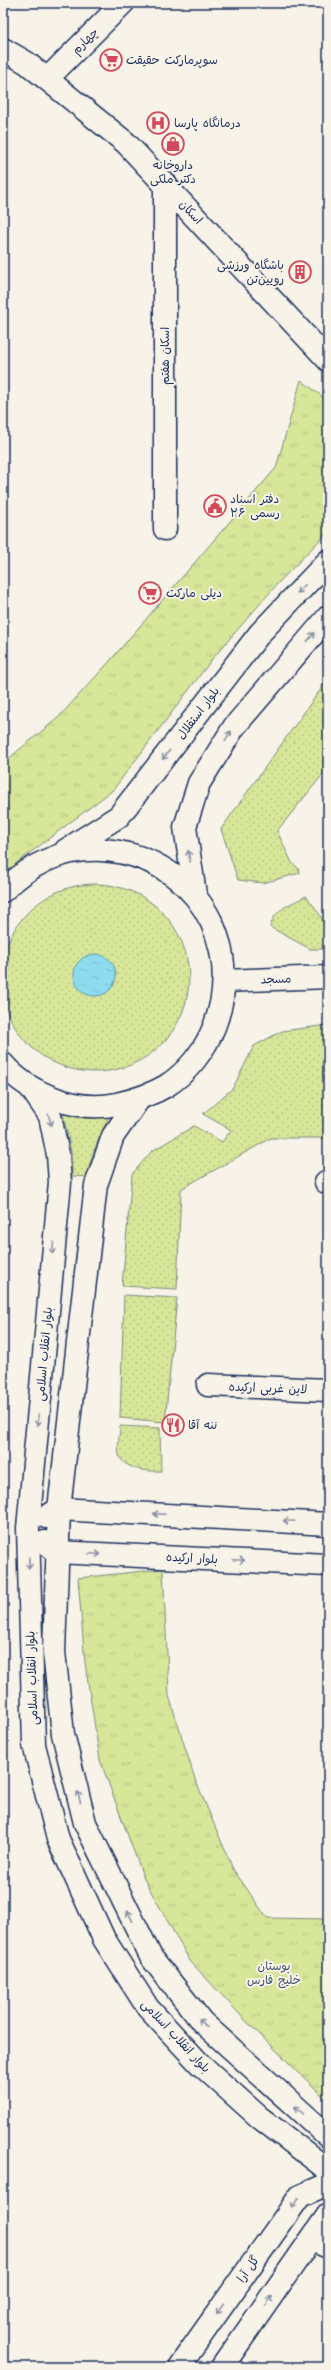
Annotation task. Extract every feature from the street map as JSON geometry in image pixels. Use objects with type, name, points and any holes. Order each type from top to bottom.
[{"type":"street","name":"چهارم","points":[[47,79],[123,3]]},
{"type":"street","name":"اسکان","points":[[3,49],[27,63],[126,143],[165,183],[328,360]]},
{"type":"street","name":"اسکان هفتم","points":[[165,183],[165,529]]},
{"type":"street","name":"بلوار استقلال","points":[[60,854],[119,816],[260,633],[328,561]]},
{"type":"street","points":[[195,894],[185,827],[199,783],[234,727],[328,617]]},
{"type":"street","points":[[3,891],[15,879],[36,864],[60,854],[90,849],[119,851],[147,859],[173,874],[195,894],[212,920],[222,950],[225,980],[220,1011],[209,1040],[191,1065],[167,1085],[139,1099],[111,1105],[83,1105],[55,1099],[30,1087],[3,1064]]},
{"type":"street","name":"مسجد","points":[[225,980],[328,978]]},
{"type":"street","name":"بلوار انقلاب اسلامی","points":[[30,1087],[50,1116],[58,1155],[60,1182],[28,1528],[34,1745],[58,1839],[104,1940],[148,2008],[200,2064],[259,2116],[328,2170]]},
{"type":"street","name":"بلوار انقلاب اسلامی","points":[[139,1099],[113,1136],[96,1185],[59,1509],[56,1552],[54,1652],[63,1734],[85,1823],[151,1957],[202,2022],[328,2136]]},
{"type":"street","name":"لاین غربی ارکیده","points":[[208,1385],[328,1390]]},
{"type":"street","points":[[56,1552],[28,1528],[59,1509],[328,1524]]},
{"type":"street","name":"بلوار ارکیده","points":[[56,1552],[328,1565]]},
{"type":"street","name":"گل آرا","points":[[179,2367],[300,2196],[328,2184]]},
{"type":"street","points":[[222,2367],[320,2243],[328,2215]]},
{"type":"green space","points":[[301,380],[328,401],[328,532],[279,582],[213,658],[113,790],[18,862],[3,877],[3,763],[58,718],[109,662],[276,468]]},
{"type":"green space","points":[[328,679],[328,768],[277,831],[292,863],[298,868],[300,873],[263,883],[238,880],[221,829]]},
{"type":"green space","points":[[86,884],[104,884],[131,891],[155,905],[162,911],[168,918],[182,942],[189,969],[189,987],[182,1014],[168,1038],[162,1045],[155,1051],[131,1065],[104,1072],[86,1072],[68,1068],[51,1061],[35,1051],[22,1038],[12,1022],[5,1005],[1,987],[1,969],[5,951],[12,934],[22,918],[35,905],[51,895],[68,888]]},
{"type":"green space","points":[[306,896],[322,918],[326,930],[328,944],[322,949],[310,949],[270,927],[279,911]]},
{"type":"green space","points":[[328,1025],[328,1138],[271,1138],[181,1189],[177,1289],[122,1286],[132,1174],[152,1151],[194,1126],[222,1142],[231,1130],[203,1114],[233,1088],[254,1046],[282,1031]]},
{"type":"green space","points":[[63,1114],[109,1116],[93,1153],[87,1177],[72,1176],[71,1151]]},
{"type":"green space","points":[[124,1295],[177,1298],[165,1422],[120,1418]]},
{"type":"green space","points":[[120,1426],[160,1428],[161,1471],[137,1469],[125,1464],[121,1460],[118,1448]]},
{"type":"green space","name":"بوستان خلیج فارس","points":[[163,1569],[169,1696],[195,1779],[233,1869],[267,1918],[328,1919],[328,2101],[245,2020],[190,1961],[144,1879],[100,1760],[85,1663],[78,1578]]},
{"type":"water","points":[[91,954],[99,954],[107,957],[113,963],[116,975],[113,987],[107,993],[99,996],[91,996],[83,993],[77,987],[74,979],[74,971],[77,963],[83,957]]},
{"type":"place","name":"سوپرمارکت حقیقت","points":[[111,60]]},
{"type":"place","name":"درمانگاه پارسا","points":[[158,123]]},
{"type":"place","name":"داروخانه دکتر ملکی","points":[[173,144]]},
{"type":"place","name":"باشگاه ورزشی رویین‌تن","points":[[300,272]]},
{"type":"place","name":"دفتر اسناد رسمی ۲۶","points":[[215,506]]},
{"type":"place","name":"دیلی مارکت","points":[[150,593]]},
{"type":"place","name":"ننه آقا","points":[[173,1425]]}]
